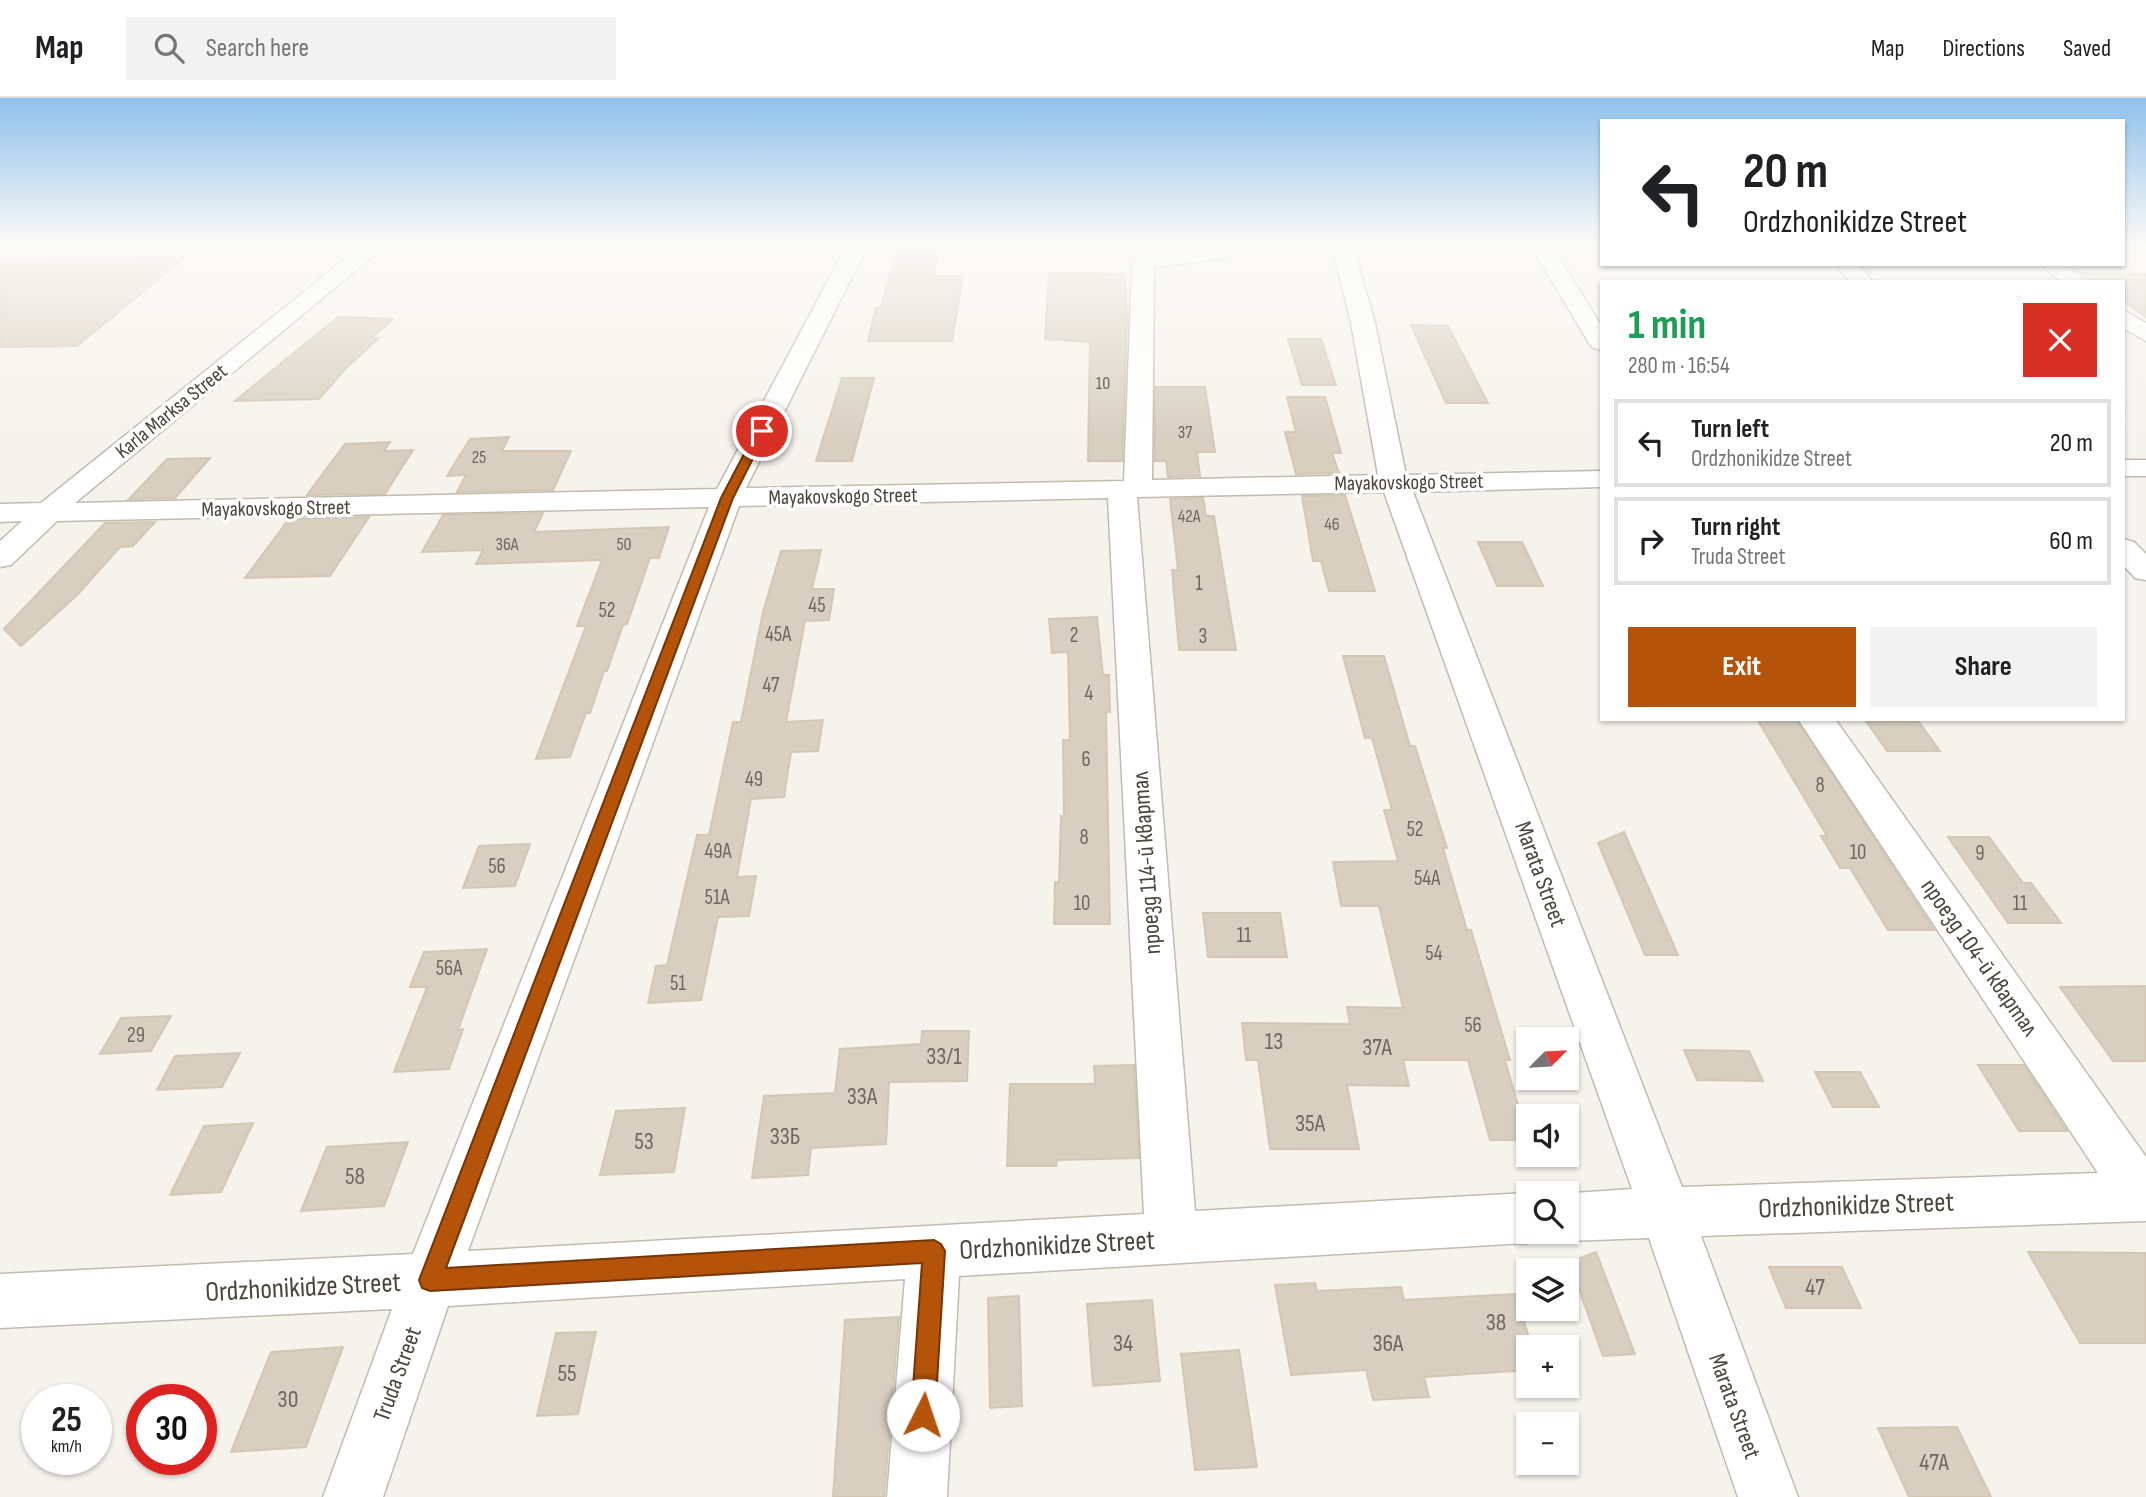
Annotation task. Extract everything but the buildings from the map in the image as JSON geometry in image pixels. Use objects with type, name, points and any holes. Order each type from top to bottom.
[{"type":"street","name":"Karla Marksa Street","points":[[0,558],[47,513],[299,308]]},
{"type":"street","name":"Truda Street","points":[[353,1497],[430,1280],[727,498],[825,308]]},
{"type":"street","name":"проезд 114-й квартал","points":[[1141,308],[1130,489],[1171,1238]]},
{"type":"street","name":"Marata Street","points":[[1359,308],[1388,464],[1665,1210],[1768,1497]]},
{"type":"street","points":[[1579,308],[1600,341]]},
{"type":"street","points":[[2125,318],[2146,334]]},
{"type":"street","points":[[2125,468],[2146,468]]},
{"type":"street","name":"Mayakovskogo Street","points":[[0,513],[1600,479]]},
{"type":"street","points":[[2125,550],[2146,571]]},
{"type":"street","name":"проезд 104-й квартал","points":[[1817,721],[2145,1196]]},
{"type":"street","name":"Ordzhonikidze Street","points":[[1579,1215],[1665,1210],[2145,1196]]},
{"type":"street","name":"Ordzhonikidze Street","points":[[0,1301],[430,1280],[1516,1219]]},
{"type":"street","points":[[917,1497],[934,1251]]},
{"type":"route","points":[[762,431],[727,498],[430,1280],[934,1251],[923,1415]]}]
